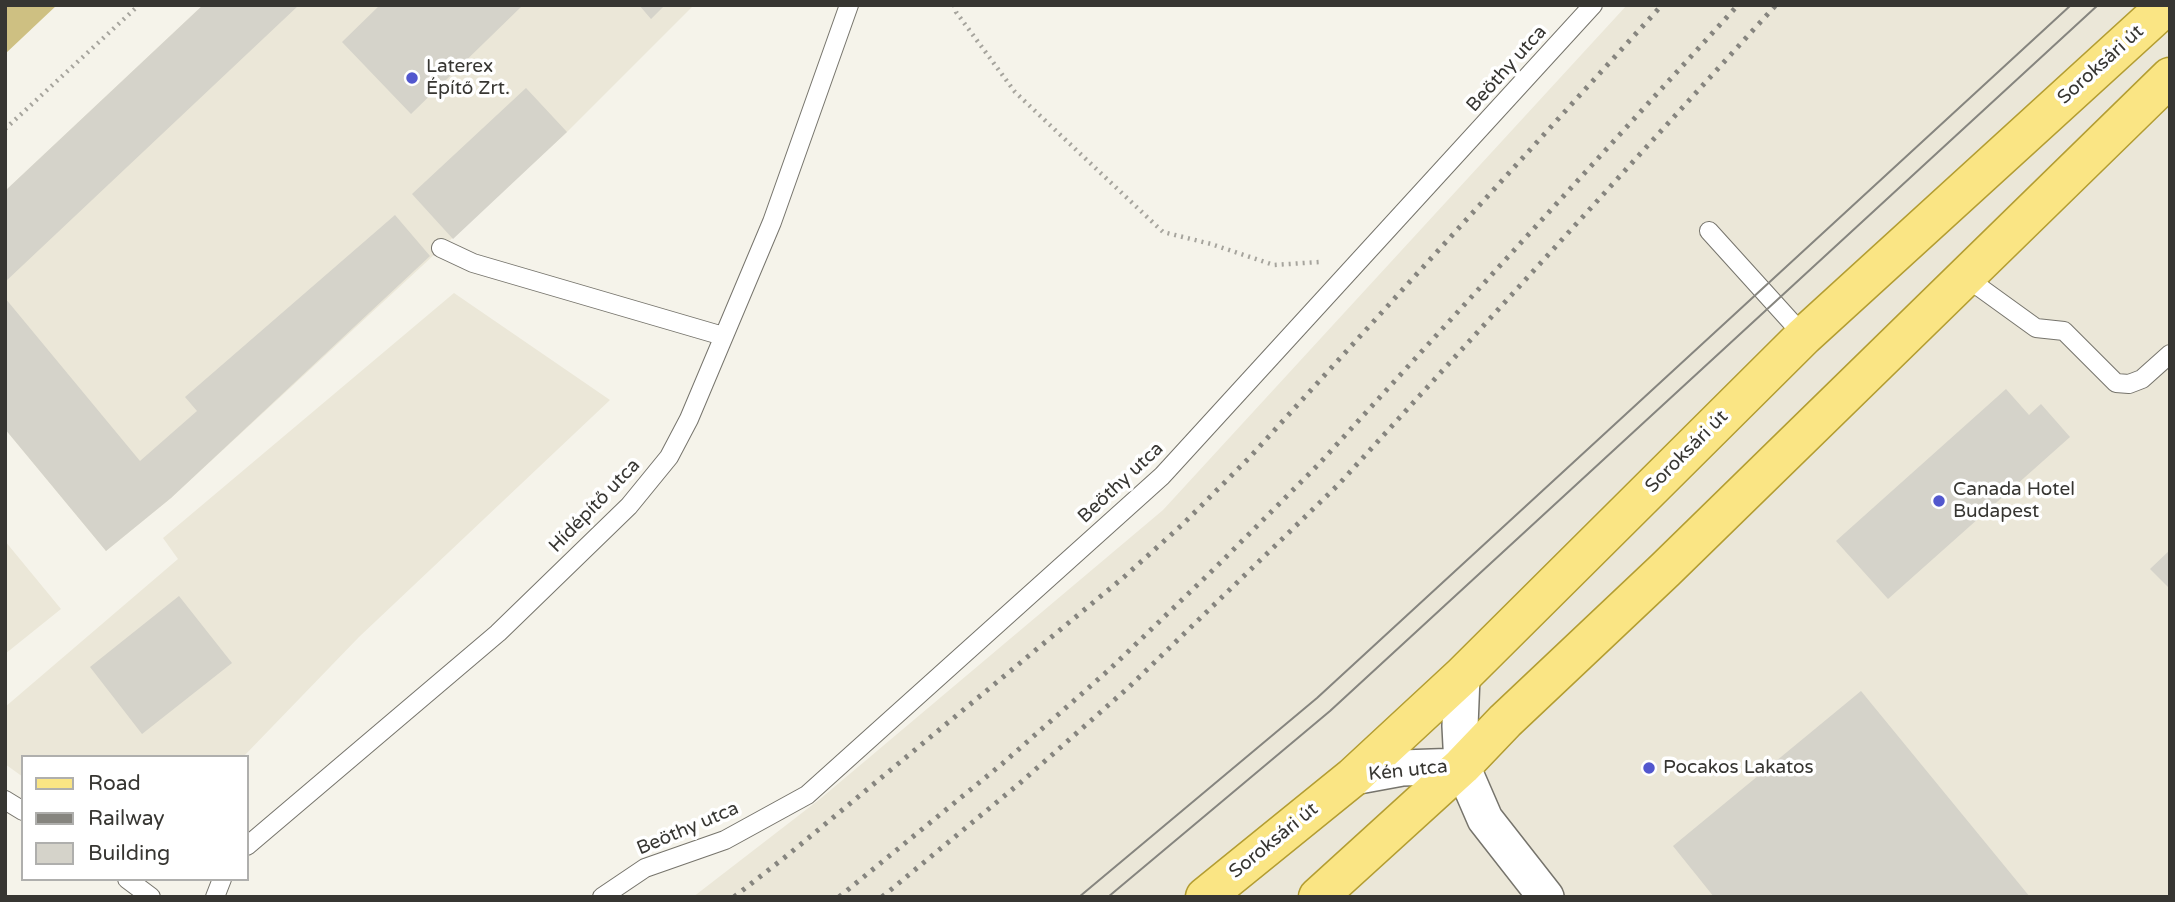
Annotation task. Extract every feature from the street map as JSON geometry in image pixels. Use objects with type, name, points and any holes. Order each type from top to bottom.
[{"type":"main road","name":"Soroksári út","points":[[1205,897],[1353,777],[1462,676],[1804,336],[2167,5]]},
{"type":"main road","points":[[1318,897],[1462,766],[1505,721],[1665,570],[2170,77]]},
{"type":"street","name":"Kén utca","points":[[1462,676],[1462,766],[1485,819],[1546,897]]},
{"type":"street","name":"Kén utca","points":[[1353,777],[1402,768],[1462,766]]},
{"type":"lane","name":"Hídépítő utca","points":[[248,845],[498,633],[629,506],[668,457],[689,419],[772,222],[849,5]]},
{"type":"lane","name":"Beöthy utca","points":[[603,897],[645,868],[725,840],[807,795],[1162,476],[1594,5]]},
{"type":"lane","points":[[1709,231],[1804,336]]},
{"type":"lane","points":[[441,248],[472,263],[723,336]]},
{"type":"lane","points":[[1964,276],[2036,328],[2064,331],[2116,383],[2129,384],[2142,379],[2170,354]]},
{"type":"lane","points":[[5,800],[21,810]]},
{"type":"lane","points":[[130,881],[151,897]]},
{"type":"path","points":[[5,129],[139,5]]},
{"type":"path","points":[[954,5],[956,12],[1015,92],[1163,232],[1211,244],[1274,265],[1328,261]]},
{"type":"shaded area","points":[[5,5],[57,5],[5,54]]},
{"type":"shaded area","points":[[203,5],[694,5],[567,132],[171,498],[106,551],[5,429],[5,191]]},
{"type":"shaded area","points":[[1627,5],[2170,5],[2170,897],[693,897],[820,799],[1163,510]]},
{"type":"shaded area","points":[[454,293],[610,400],[359,637],[245,755],[21,755],[21,776],[5,764],[5,707],[178,559],[163,538]]},
{"type":"shaded area","points":[[5,541],[61,609],[5,654]]},
{"type":"building","points":[[203,5],[299,5],[5,282],[5,191]]},
{"type":"building","name":"Laterex Építő Zrt.","points":[[380,5],[523,5],[411,114],[342,42]]},
{"type":"building","points":[[639,5],[665,5],[651,19]]},
{"type":"building","points":[[526,88],[567,132],[453,239],[412,194]]},
{"type":"building","points":[[395,215],[430,256],[171,498],[106,551],[5,429],[5,298],[140,461],[197,411],[185,397]]},
{"type":"building","name":"Canada Hotel Budapest","points":[[2006,389],[2029,415],[2041,404],[2070,437],[1888,599],[1836,541]]},
{"type":"building","points":[[2170,550],[2170,589],[2150,569]]},
{"type":"building","points":[[179,596],[232,663],[142,734],[90,667]]},
{"type":"building","points":[[1861,691],[2030,897],[1714,897],[1673,846]]},
{"type":"tram line","points":[[1079,897],[1317,698],[2071,5]]},
{"type":"tram line","points":[[1108,897],[1330,711],[2098,5]]},
{"type":"railway","points":[[734,897],[1124,577],[1183,524],[1250,457],[1662,5]]},
{"type":"railway","points":[[839,897],[1002,764],[1111,668],[1215,568],[1318,465],[1738,5]]},
{"type":"railway","points":[[882,897],[1020,783],[1129,687],[1339,484],[1776,5]]},
{"type":"place","name":"Laterex Építő Zrt.","points":[[412,78]]},
{"type":"place","name":"Canada Hotel Budapest","points":[[1939,501]]},
{"type":"place","name":"Pocakos Lakatos","points":[[1649,768]]}]
